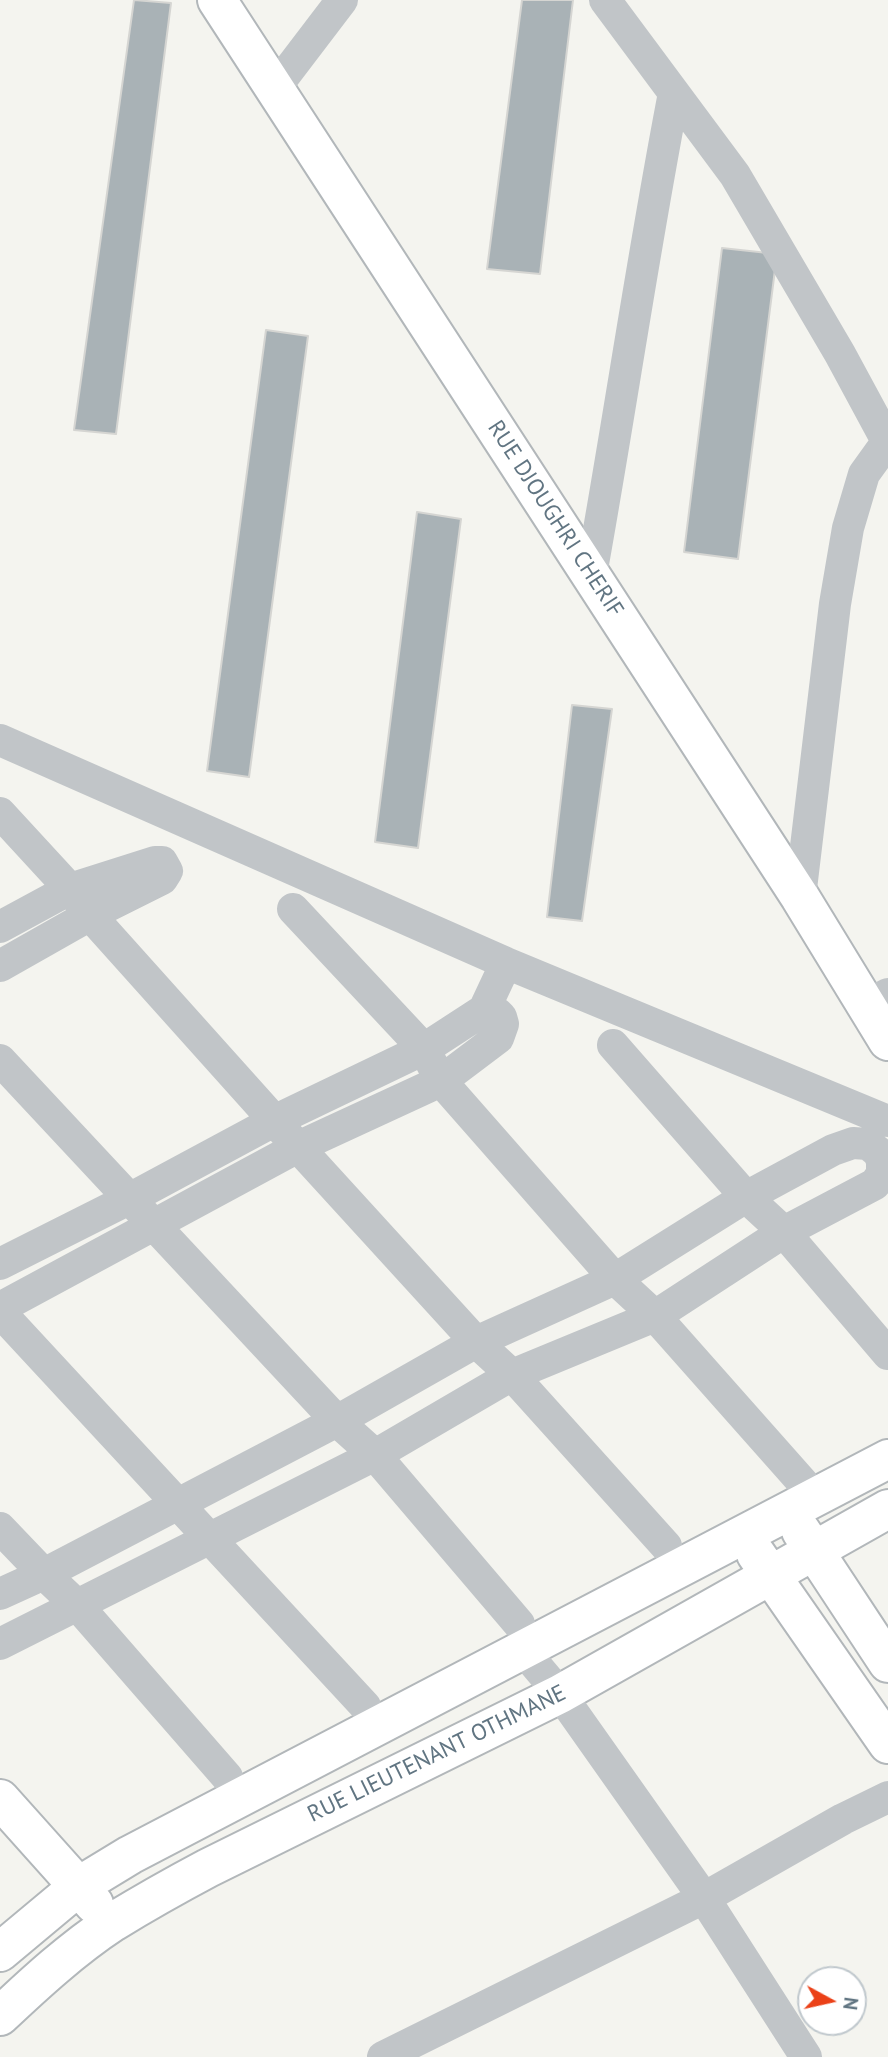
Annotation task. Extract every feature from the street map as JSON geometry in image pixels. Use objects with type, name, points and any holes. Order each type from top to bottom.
[{"type":"main road","name":"RUE DJOUGHRI CHERIF","points":[[217,0],[800,897],[877,1000],[888,1041]]},
{"type":"main road","points":[[0,1952],[79,1886],[130,1855],[521,1637],[743,1535],[796,1498],[888,1459]]},
{"type":"main road","points":[[796,1498],[813,1551],[888,1663]]},
{"type":"main road","name":"RUE LIEUTENANT OTHMANE","points":[[0,2016],[61,1961],[111,1923],[208,1868],[560,1694],[888,1510]]},
{"type":"main road","points":[[743,1535],[888,1744]]},
{"type":"main road","points":[[0,1799],[111,1923]]},
{"type":"street","points":[[275,88],[342,0]]},
{"type":"street","points":[[605,0],[735,175],[840,354],[887,442],[864,474],[848,528],[835,604],[800,897]]},
{"type":"street","points":[[591,575],[621,408],[649,219],[674,93]]},
{"type":"street","points":[[0,740],[174,819],[506,963],[888,1121]]},
{"type":"street","points":[[0,813],[71,888],[90,915],[274,1121],[476,1342],[512,1375],[666,1546]]},
{"type":"street","points":[[155,862],[174,819]]},
{"type":"street","points":[[0,927],[71,888],[155,862],[162,862],[165,866],[166,875],[162,880],[90,915],[0,966]]},
{"type":"street","points":[[293,909],[424,1049],[441,1081],[615,1279],[656,1316],[796,1498]]},
{"type":"street","points":[[0,1264],[274,1121],[424,1049],[484,1010],[506,963]]},
{"type":"street","points":[[365,1706],[0,1310],[298,1147],[441,1081],[498,1038],[501,1017],[497,1013],[484,1010]]},
{"type":"street","points":[[613,1045],[746,1197],[784,1232],[888,1354]]},
{"type":"street","points":[[0,1060],[337,1421],[375,1455],[521,1637],[704,1899],[806,2057]]},
{"type":"street","points":[[0,1594],[44,1574],[337,1421],[476,1342],[615,1279],[746,1197],[834,1150],[853,1143],[868,1144],[878,1152],[882,1160],[882,1174],[875,1184],[784,1232],[656,1316],[512,1375],[375,1455],[0,1644]]},
{"type":"street","points":[[0,1528],[78,1606],[227,1777]]},
{"type":"street","points":[[383,2057],[704,1899],[843,1819],[888,1797]]},
{"type":"building","points":[[134,0],[171,3],[116,434],[74,430]]},
{"type":"building","points":[[522,0],[573,0],[540,274],[487,269]]},
{"type":"building","points":[[722,248],[777,254],[738,559],[684,552]]},
{"type":"building","points":[[266,330],[308,336],[249,777],[207,771]]},
{"type":"building","points":[[417,512],[461,519],[418,848],[375,842]]},
{"type":"building","points":[[572,705],[612,709],[582,921],[547,917]]}]
